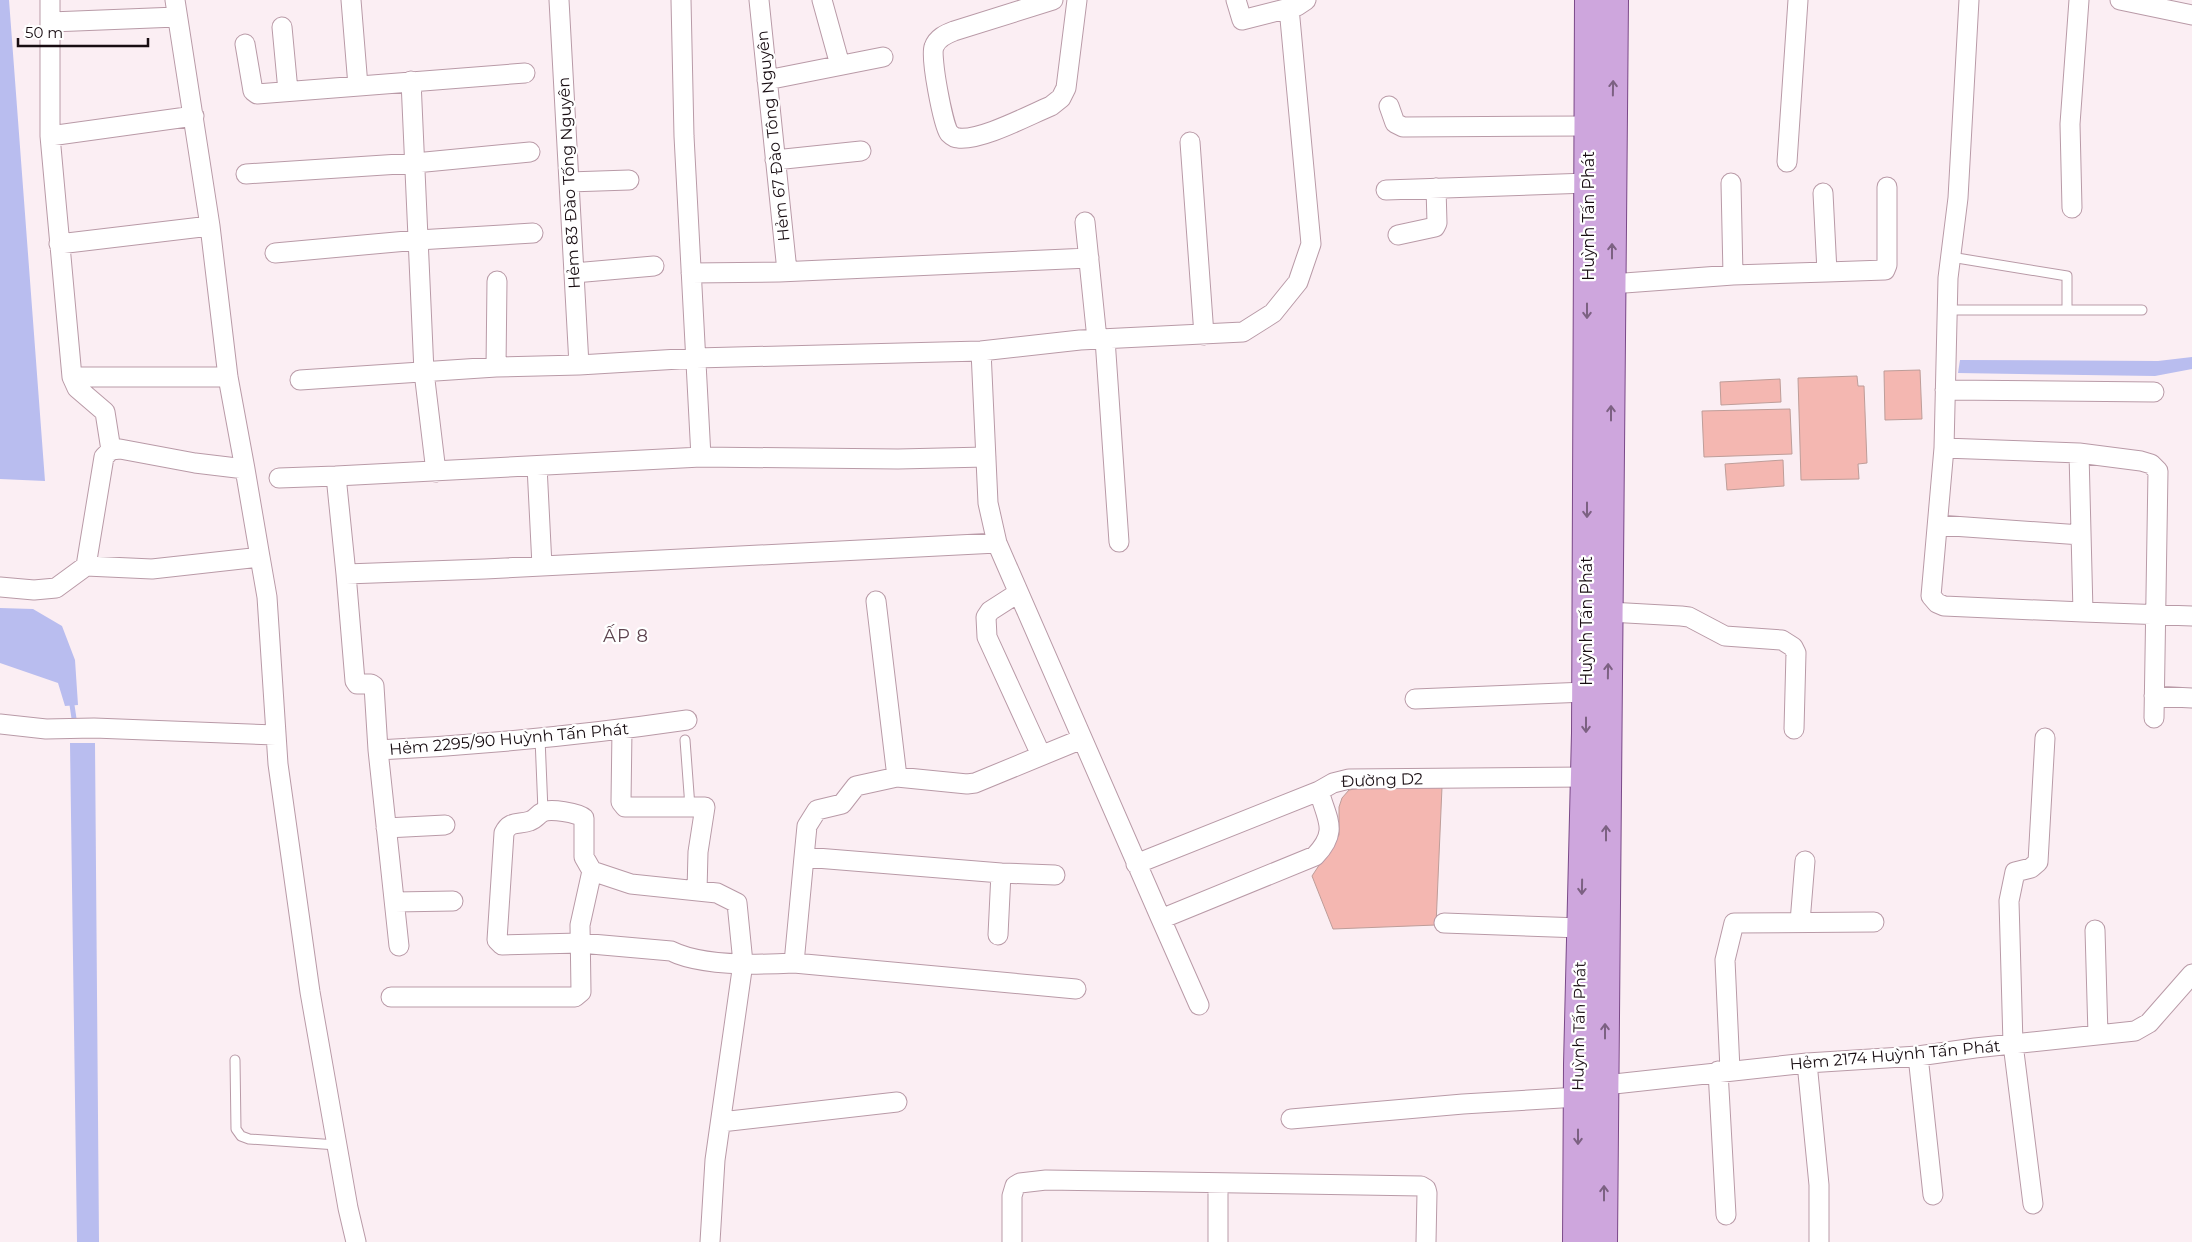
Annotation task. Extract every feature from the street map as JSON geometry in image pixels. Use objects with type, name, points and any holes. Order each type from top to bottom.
[{"type":"main road","name":"Huỳnh Tấn Phát","points":[[1589,0],[1588,183],[1599,462],[1609,612],[1603,1242]]},
{"type":"main road","name":"Huỳnh Tấn Phát","points":[[1577,1242],[1586,692],[1611,284],[1614,0]]},
{"type":"street","points":[[50,0],[50,136],[72,377],[77,388],[106,412],[111,450]]},
{"type":"street","points":[[351,0],[358,86]]},
{"type":"street","name":"Hẻm 83 Đào Tống Nguyên","points":[[559,0],[579,365]]},
{"type":"street","points":[[681,0],[684,136],[701,457]]},
{"type":"street","name":"Hẻm 67 Đào Tông Nguyên","points":[[758,0],[787,271]]},
{"type":"street","points":[[822,0],[840,66]]},
{"type":"street","points":[[1053,0],[954,31],[942,36],[934,46],[932,62],[945,123],[949,133],[956,138],[973,138],[1051,106],[1061,98],[1066,88],[1077,0]]},
{"type":"street","points":[[300,380],[496,367],[579,365],[696,358],[981,351],[1101,339],[1243,332],[1273,313],[1298,282],[1311,244],[1297,4],[1242,20],[1236,0]]},
{"type":"street","points":[[1787,162],[1798,0]]},
{"type":"street","points":[[1969,0],[1958,198],[1947,310],[1944,448],[1931,596],[1944,606],[2192,616]]},
{"type":"street","points":[[2072,208],[2070,124],[2079,0]]},
{"type":"street","points":[[2127,2],[2192,15]]},
{"type":"street","points":[[51,22],[176,9],[210,226],[228,377],[268,597],[278,764],[310,992],[348,1208],[356,1242]]},
{"type":"street","points":[[282,27],[288,91]]},
{"type":"street","points":[[245,44],[253,91],[257,94],[525,73]]},
{"type":"street","points":[[766,80],[882,57]]},
{"type":"street","points":[[411,81],[424,372],[436,472]]},
{"type":"street","points":[[1389,106],[1395,123],[1403,127],[1588,126]]},
{"type":"street","points":[[50,136],[194,116]]},
{"type":"street","points":[[1190,142],[1204,335]]},
{"type":"street","points":[[775,160],[861,151]]},
{"type":"street","points":[[246,174],[415,163],[530,152]]},
{"type":"street","points":[[569,182],[629,180]]},
{"type":"street","points":[[1386,190],[1588,183]]},
{"type":"street","points":[[1731,183],[1733,275]]},
{"type":"street","points":[[1611,284],[1733,275],[1885,270],[1887,265],[1887,187]]},
{"type":"street","points":[[1398,235],[1435,227],[1437,223],[1436,188]]},
{"type":"street","points":[[1823,193],[1827,272]]},
{"type":"street","points":[[1085,222],[1101,339],[1119,542]]},
{"type":"street","points":[[59,244],[210,226]]},
{"type":"street","points":[[275,253],[418,240],[534,233]]},
{"type":"street","points":[[691,273],[787,271],[1089,258]]},
{"type":"street","points":[[574,273],[654,266]]},
{"type":"street","points":[[496,367],[497,281]]},
{"type":"street","points":[[981,351],[988,503],[997,543],[1198,1005]]},
{"type":"street","points":[[72,377],[228,377]]},
{"type":"street","points":[[1945,390],[2154,392]]},
{"type":"street","points":[[1944,448],[2079,453],[2141,461],[2151,464],[2158,472],[2154,718]]},
{"type":"street","points":[[86,566],[104,457],[111,450],[120,449],[195,463],[245,469]]},
{"type":"street","points":[[2079,453],[2083,612]]},
{"type":"street","points":[[279,478],[436,472],[701,457],[898,459],[986,457]]},
{"type":"street","points":[[537,466],[542,566]]},
{"type":"street","points":[[336,476],[355,681],[357,684],[371,684],[374,686],[378,750]]},
{"type":"street","points":[[1938,525],[2081,535]]},
{"type":"street","points":[[346,574],[997,543]]},
{"type":"street","points":[[0,587],[34,590],[56,588],[86,566],[152,569],[260,556]]},
{"type":"street","points":[[1018,593],[990,611],[986,616],[987,637],[1041,756]]},
{"type":"street","points":[[876,601],[897,777]]},
{"type":"street","points":[[1609,612],[1689,617],[1725,636],[1782,640],[1788,643],[1796,653],[1794,729]]},
{"type":"street","points":[[1415,699],[1586,692]]},
{"type":"street","points":[[2154,696],[2192,698]]},
{"type":"street","name":"Hẻm 2295/90 Huỳnh Tấn Phát","points":[[399,946],[378,750],[453,746],[540,738],[622,730],[687,720]]},
{"type":"street","points":[[0,724],[46,729],[94,728],[276,735]]},
{"type":"street","points":[[622,730],[623,805],[705,808],[698,852],[697,891]]},
{"type":"street","points":[[2033,1204],[2013,1044],[2009,901],[2014,872],[2031,868],[2038,862],[2045,738]]},
{"type":"street","points":[[794,963],[806,826],[817,810],[842,804],[856,786],[897,777],[967,784],[975,783],[1082,739]]},
{"type":"street","name":"Đường D2","points":[[1136,864],[1318,791],[1333,782],[1349,779],[1585,777]]},
{"type":"street","points":[[1161,919],[1316,856],[1326,845],[1330,831],[1318,791]]},
{"type":"street","points":[[710,1242],[715,1160],[743,963],[737,903],[718,893],[631,884],[592,871],[584,857],[582,816],[548,810],[543,811],[529,822],[513,823],[507,827],[504,833],[497,940],[502,945],[580,943],[671,951],[688,958],[743,963],[794,963],[1076,989]]},
{"type":"street","points":[[386,828],[445,825]]},
{"type":"street","points":[[804,857],[1001,873],[1055,875]]},
{"type":"street","points":[[1800,922],[1805,861]]},
{"type":"street","points":[[391,997],[575,997],[581,992],[580,925],[592,871]]},
{"type":"street","points":[[998,935],[1001,873]]},
{"type":"street","points":[[394,902],[453,900]]},
{"type":"street","points":[[1726,1215],[1725,952],[1730,944],[1732,926],[1736,922],[1874,922]]},
{"type":"street","points":[[1444,923],[1581,928]]},
{"type":"street","points":[[2095,930],[2098,1035]]},
{"type":"street","name":"Hẻm 2174 Huỳnh Tấn Phát","points":[[1605,1085],[1807,1062],[1918,1056],[2142,1028],[2149,1023],[2192,974]]},
{"type":"street","points":[[1918,1056],[1933,1195]]},
{"type":"street","points":[[1807,1062],[1819,1185],[1819,1242]]},
{"type":"street","points":[[1291,1119],[1578,1097]]},
{"type":"street","points":[[720,1122],[897,1102]]},
{"type":"street","points":[[1012,1242],[1012,1196],[1014,1186],[1020,1183],[1046,1180],[1422,1186],[1427,1193],[1426,1242]]},
{"type":"street","points":[[1218,1182],[1218,1242]]},
{"type":"lane","points":[[1951,257],[2067,276],[2066,310]]},
{"type":"lane","points":[[1947,310],[2142,310]]},
{"type":"lane","points":[[540,738],[543,811]]},
{"type":"lane","points":[[685,740],[690,807]]},
{"type":"lane","points":[[235,1060],[236,1129],[241,1136],[248,1139],[337,1145]]},
{"type":"water","points":[[0,0],[9,0],[45,481],[0,479]]},
{"type":"water","points":[[2192,357],[2192,369],[2155,376],[1958,373],[1960,360],[2158,361]]},
{"type":"water","points":[[0,608],[33,609],[62,626],[75,660],[78,705],[65,706],[58,683],[0,663]]},
{"type":"water","points":[[70,743],[95,743],[99,1242],[77,1242]]},
{"type":"building","points":[[1920,370],[1922,419],[1885,420],[1884,371]]},
{"type":"building","points":[[1857,376],[1858,386],[1864,386],[1867,463],[1858,464],[1859,479],[1801,480],[1798,378]]},
{"type":"building","points":[[1780,379],[1781,402],[1721,405],[1720,382]]},
{"type":"building","points":[[1790,409],[1792,454],[1704,457],[1702,411]]},
{"type":"building","points":[[1783,460],[1784,486],[1727,490],[1725,464]]},
{"type":"building","points":[[1442,787],[1436,925],[1333,929],[1312,876],[1339,835],[1339,807],[1342,798],[1349,790],[1360,788]]},
{"type":"waterway","points":[[72,705],[75,725]]},
{"type":"district","name":"ẤP 8","points":[[626,636]]}]
